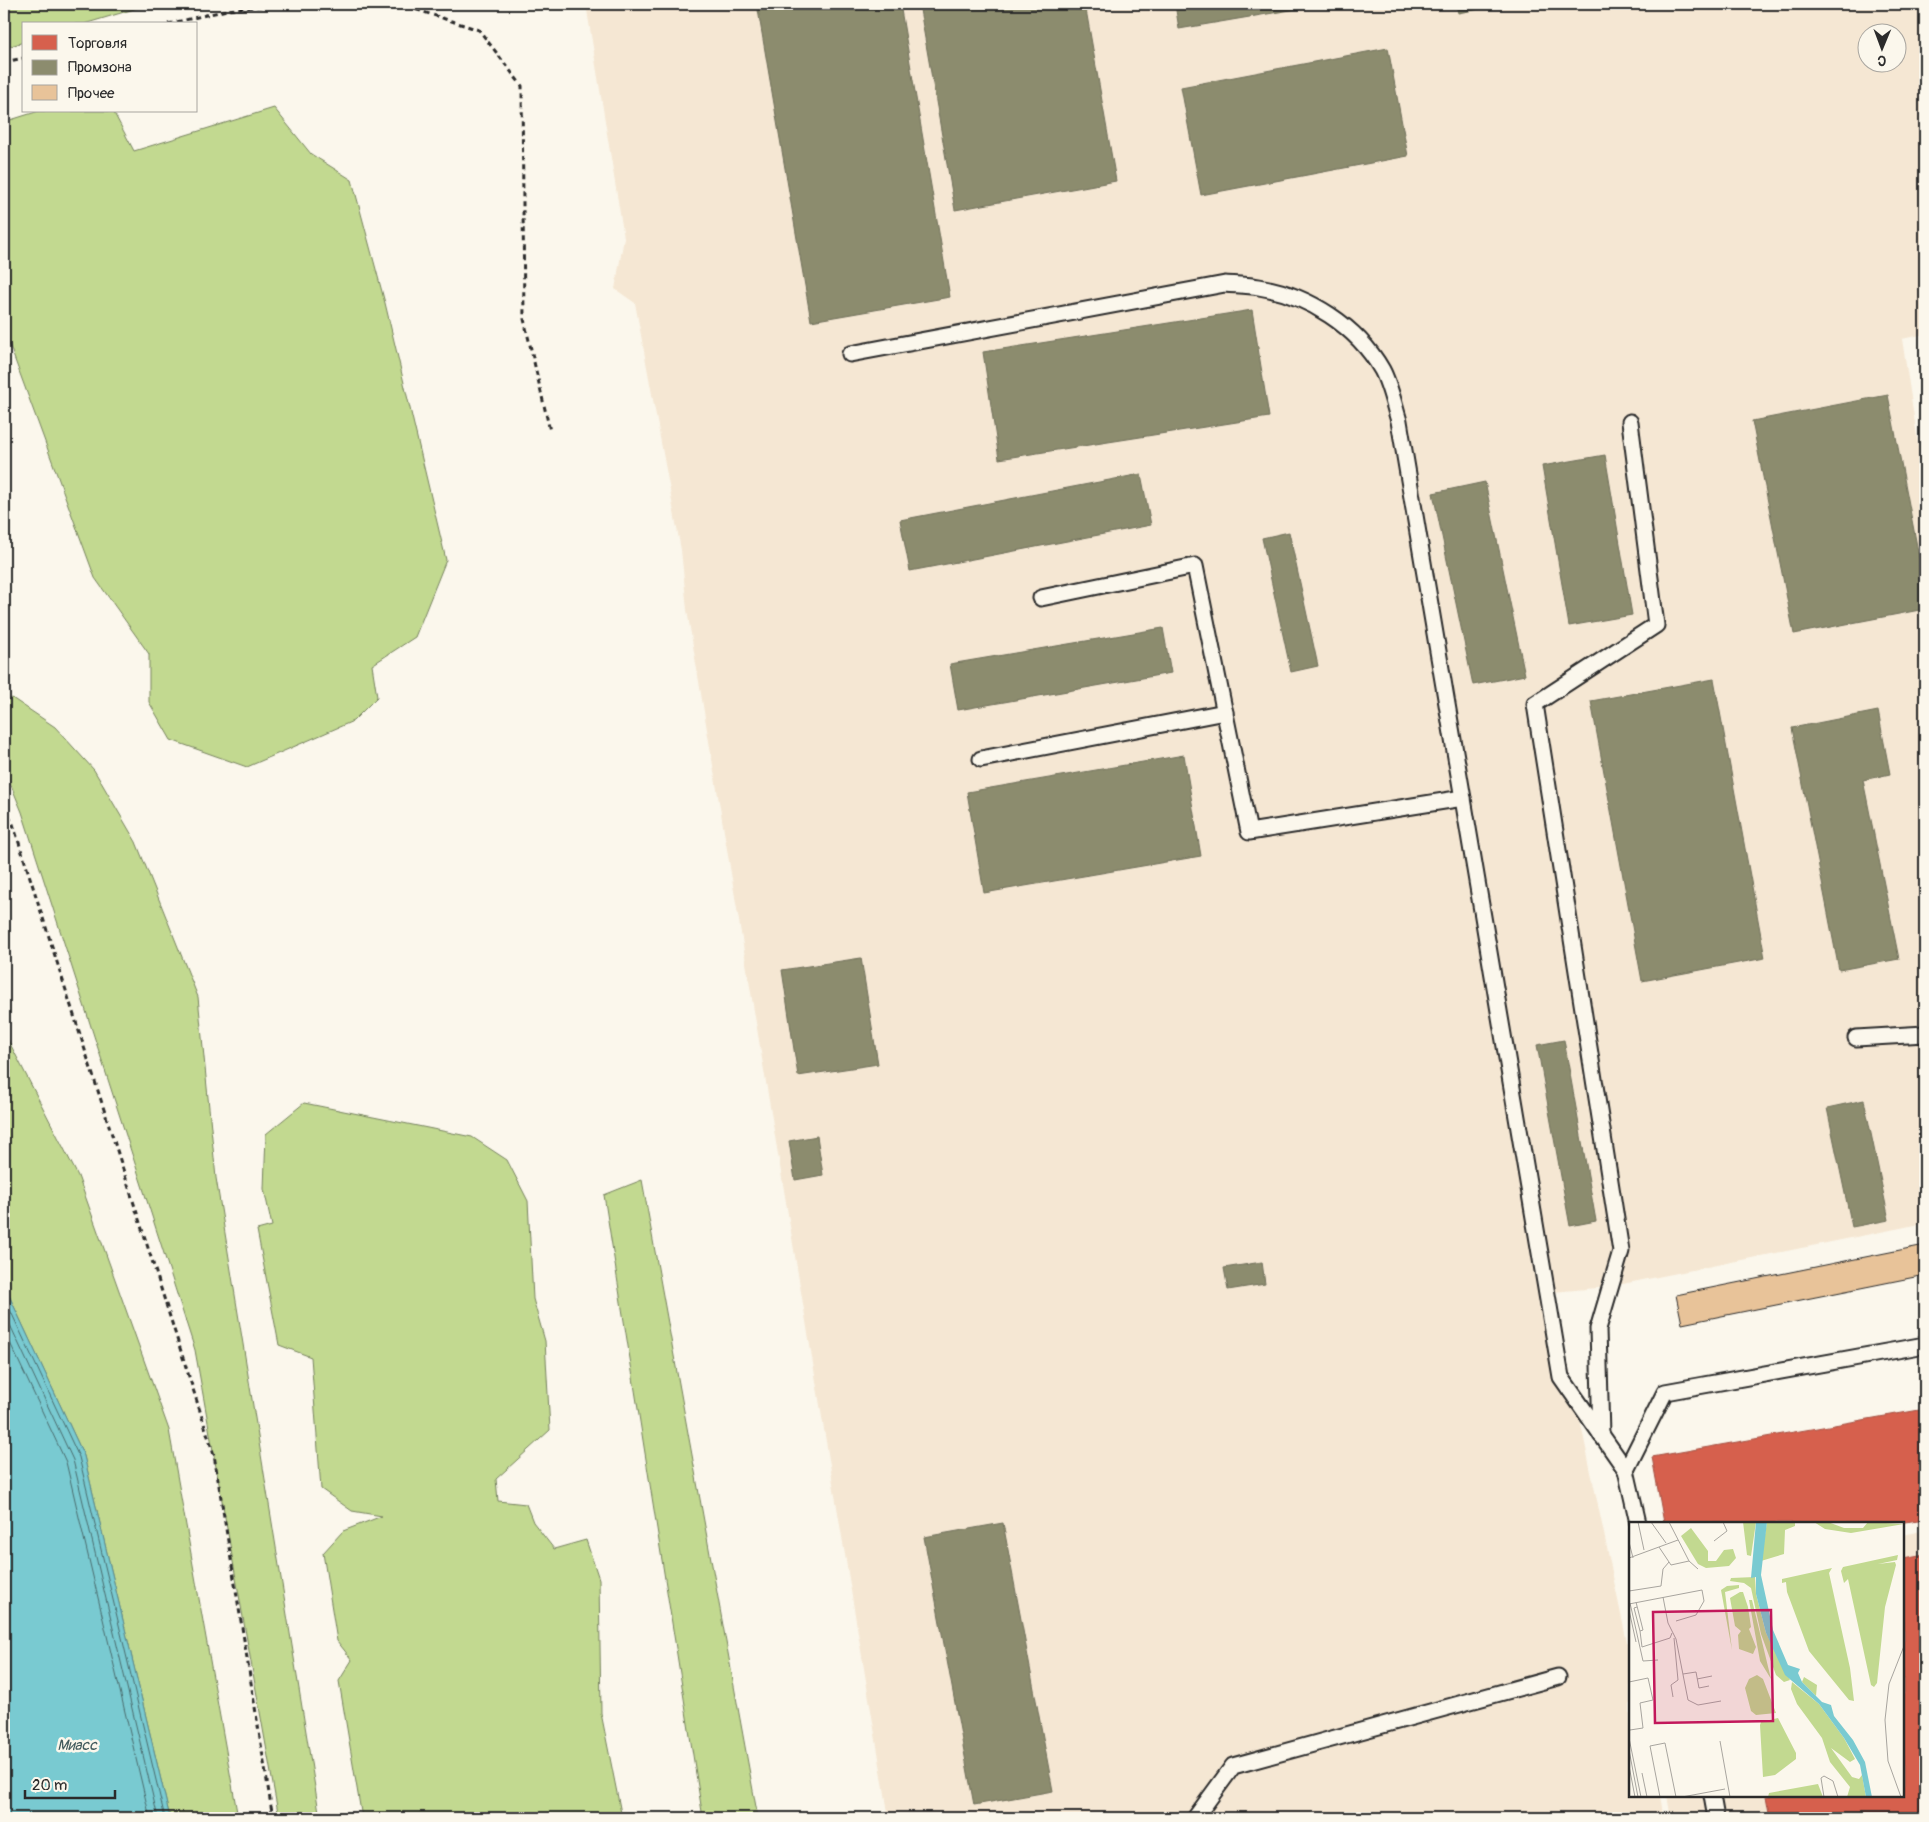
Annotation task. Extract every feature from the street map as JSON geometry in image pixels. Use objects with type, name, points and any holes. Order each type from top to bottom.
[{"type":"lane","points":[[850,354],[1224,284],[1259,287],[1293,296],[1330,314],[1362,343],[1382,371],[1399,421],[1560,1377],[1626,1470],[1638,1522]]},
{"type":"lane","points":[[1602,1435],[1598,1330],[1621,1250],[1535,704],[1656,624],[1630,422]]},
{"type":"lane","points":[[1041,598],[1195,566],[1249,832],[1463,798]]},
{"type":"lane","points":[[981,759],[1224,712]]},
{"type":"lane","points":[[1856,1038],[1925,1034]]},
{"type":"lane","points":[[1626,1470],[1665,1392],[1925,1345]]},
{"type":"lane","points":[[1195,1818],[1233,1766],[1558,1677]]},
{"type":"lane","points":[[1712,1797],[1716,1818]]},
{"type":"path","points":[[176,22],[227,10],[279,4]]},
{"type":"path","points":[[399,4],[479,30],[522,86],[524,319],[550,431]]},
{"type":"path","points":[[4,62],[22,58]]},
{"type":"path","points":[[4,808],[13,824],[214,1455],[273,1818]]},
{"type":"shaded area","points":[[586,4],[1925,4],[1925,334],[1902,339],[1925,488],[1925,1223],[1608,1287],[1553,1292],[1629,1652],[1629,1797],[1660,1797],[1664,1818],[889,1818],[687,610],[681,550],[635,303],[615,289],[624,238]]},
{"type":"shaded area","points":[[1925,1530],[1925,1818],[1671,1818],[1667,1797],[1904,1797],[1904,1535]]},
{"type":"green space","points":[[4,4],[151,4],[91,22],[22,22],[22,43],[4,48]]},
{"type":"green space","points":[[274,108],[311,154],[352,180],[385,303],[446,560],[415,637],[372,665],[377,697],[353,721],[247,767],[171,740],[149,702],[149,654],[95,578],[8,341],[7,287],[4,279],[4,122],[36,112],[114,112],[134,151]]},
{"type":"green space","points":[[12,698],[55,727],[94,770],[136,842],[198,997],[216,1178],[320,1818],[279,1818],[195,1350],[22,812],[4,768],[4,702]]},
{"type":"green space","points":[[4,1032],[78,1176],[169,1430],[238,1818],[170,1818],[84,1456],[4,1285]]},
{"type":"green space","points":[[304,1103],[472,1137],[507,1160],[528,1201],[533,1299],[545,1341],[550,1430],[496,1479],[498,1501],[526,1504],[533,1522],[554,1549],[586,1540],[599,1579],[601,1713],[622,1818],[362,1818],[339,1681],[352,1660],[337,1641],[323,1553],[343,1531],[382,1516],[352,1511],[321,1489],[311,1357],[279,1345],[257,1230],[272,1226],[264,1189],[266,1134]]},
{"type":"green space","points":[[642,1180],[758,1818],[703,1818],[604,1195]]},
{"type":"water","name":"Миасс","points":[[4,1285],[84,1456],[170,1818],[4,1818]]},
{"type":"building: Торговля","points":[[1925,1409],[1925,1519],[1904,1522],[1664,1522],[1652,1457]]},
{"type":"building: Торговля","points":[[1925,1554],[1925,1818],[1771,1818],[1767,1797],[1904,1797],[1904,1558]]},
{"type":"building: Промзона","points":[[757,4],[900,4],[950,297],[811,321]]},
{"type":"building: Промзона","points":[[919,4],[1085,4],[1116,181],[955,210]]},
{"type":"building: Промзона","points":[[1175,4],[1326,4],[1179,29]]},
{"type":"building: Промзона","points":[[1456,4],[1507,4],[1458,13]]},
{"type":"building: Промзона","points":[[1388,48],[1408,156],[1201,195],[1181,87]]},
{"type":"building: Промзона","points":[[1252,310],[1269,417],[999,459],[983,352]]},
{"type":"building: Промзона","points":[[1888,395],[1925,588],[1925,609],[1794,634],[1752,421]]},
{"type":"building: Промзона","points":[[1605,455],[1632,615],[1569,626],[1542,466]]},
{"type":"building: Промзона","points":[[1141,474],[1151,525],[910,571],[900,520]]},
{"type":"building: Промзона","points":[[1485,482],[1525,675],[1473,685],[1433,493]]},
{"type":"building: Промзона","points":[[1289,532],[1318,666],[1291,672],[1262,538]]},
{"type":"building: Промзона","points":[[1163,628],[1171,673],[958,710],[950,664]]},
{"type":"building: Промзона","points":[[1714,679],[1765,958],[1642,981],[1591,701]]},
{"type":"building: Промзона","points":[[1878,711],[1890,774],[1863,780],[1899,959],[1839,970],[1792,728]]},
{"type":"building: Промзона","points":[[1184,755],[1201,856],[984,893],[967,792]]},
{"type":"building: Промзона","points":[[861,958],[878,1064],[798,1076],[782,970]]},
{"type":"building: Промзона","points":[[1564,1040],[1596,1221],[1570,1226],[1537,1045]]},
{"type":"building: Промзона","points":[[1864,1100],[1889,1220],[1852,1227],[1827,1108]]},
{"type":"building: Промзона","points":[[817,1136],[823,1175],[795,1180],[789,1141]]},
{"type":"building: Промзона","points":[[1262,1262],[1265,1284],[1228,1290],[1224,1268]]},
{"type":"building: Промзона","points":[[1003,1523],[1053,1791],[974,1805],[924,1537]]},
{"type":"building: Прочее","points":[[1925,1245],[1925,1275],[1682,1324],[1676,1295]]}]
